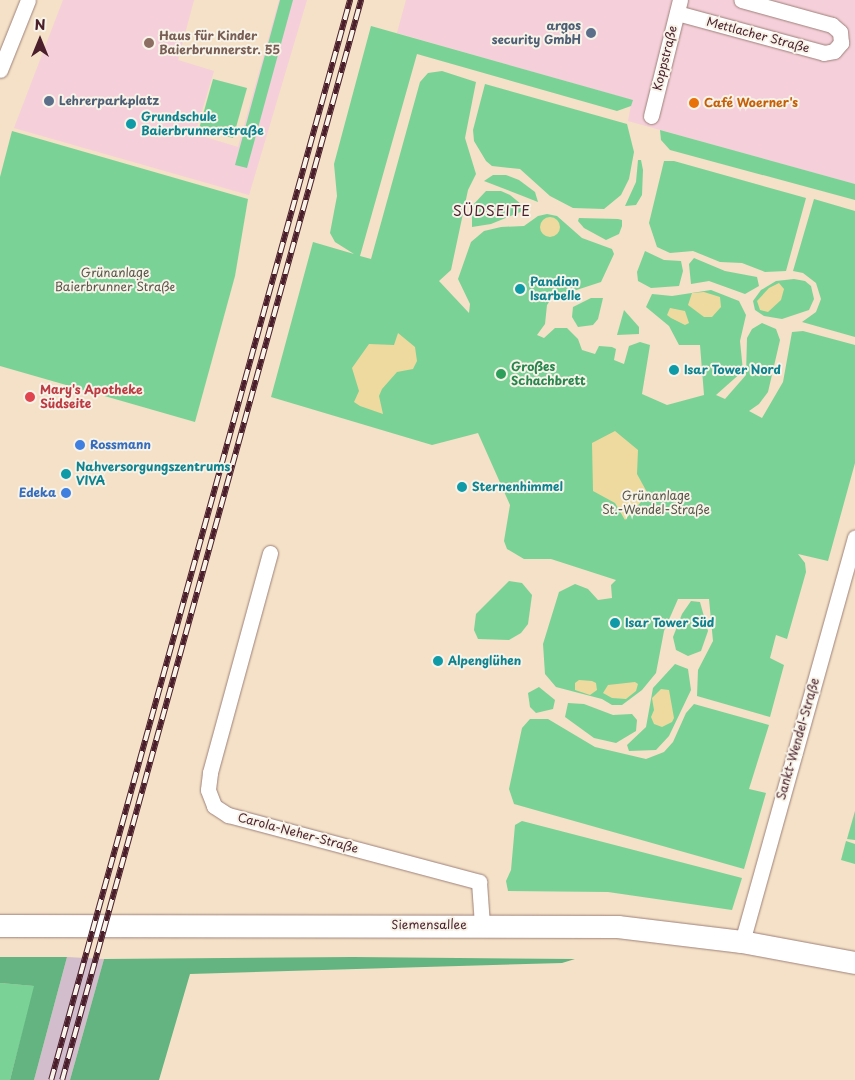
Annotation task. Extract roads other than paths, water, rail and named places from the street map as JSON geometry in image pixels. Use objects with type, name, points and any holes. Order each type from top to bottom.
[{"type":"main road","name":"Siemensallee","points":[[0,926],[482,925],[618,927],[742,942],[855,963]]},
{"type":"street","points":[[0,70],[28,0]]},
{"type":"street","name":"Mettlacher Straße","points":[[679,6],[824,53],[834,51],[841,43],[840,32],[832,25],[741,0]]},
{"type":"street","name":"Koppstraße","points":[[651,116],[679,6]]},
{"type":"street","name":"Sankt-Wendel-Straße","points":[[742,942],[855,537]]},
{"type":"street","name":"Carola-Neher-Straße","points":[[270,553],[210,773],[208,790],[214,806],[228,815],[479,882],[482,925]]},
{"type":"railway","points":[[51,1080],[350,0]]},
{"type":"railway","points":[[62,1080],[361,0]]},
{"type":"place","name":"argos security GmbH","points":[[591,33]]},
{"type":"place","name":"Haus für Kinder Baierbrunnerstr. 55","points":[[149,43]]},
{"type":"place","name":"Lehrerparkplatz","points":[[49,101]]},
{"type":"place","name":"Café Woerner's","points":[[694,103]]},
{"type":"place","name":"Grundschule Baierbrunnerstraße","points":[[131,124]]},
{"type":"place","name":"Pandion Isarbelle","points":[[520,289]]},
{"type":"place","name":"Isar Tower Nord","points":[[674,370]]},
{"type":"place","name":"Großes Schachbrett","points":[[501,374]]},
{"type":"place","name":"Mary's Apotheke Südseite","points":[[30,397]]},
{"type":"place","name":"Rossmann","points":[[80,445]]},
{"type":"place","name":"Nahversorgungszentrums VIVA","points":[[66,474]]},
{"type":"place","name":"Sternenhimmel","points":[[462,487]]},
{"type":"place","name":"Edeka","points":[[66,493]]},
{"type":"place","name":"Isar Tower Süd","points":[[615,623]]},
{"type":"place","name":"Alpenglühen","points":[[438,661]]},
{"type":"district","name":"SÜDSEITE","points":[[492,211]]},
{"type":"park label","name":"Grünanlage Baierbrunner Straße","points":[[115,280]]},
{"type":"park label","name":"Grünanlage St.-Wendel-Straße","points":[[656,503]]}]
